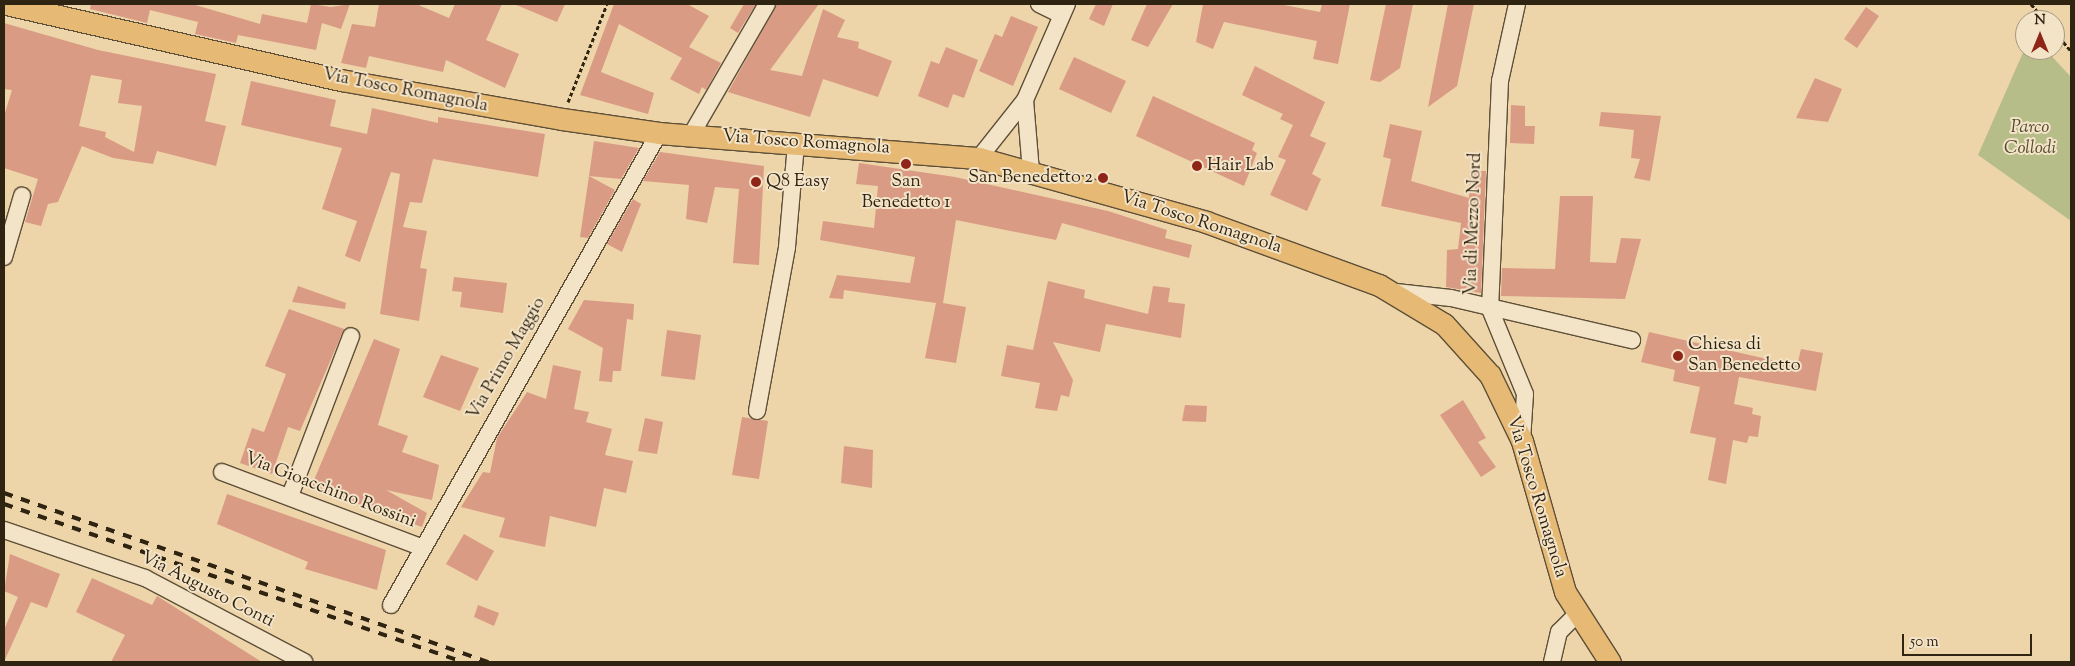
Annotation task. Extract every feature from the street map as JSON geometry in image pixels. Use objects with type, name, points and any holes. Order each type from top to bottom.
[{"type":"main road","name":"Via Tosco Romagnola","points":[[6,4],[341,80],[562,119],[659,133],[979,158],[1206,222],[1396,292],[1444,324],[1475,356],[1499,390],[1522,441],[1552,554],[1576,614],[1610,662]]},
{"type":"street","points":[[690,135],[767,4]]},
{"type":"street","points":[[979,158],[1025,100],[1064,9],[1039,4]]},
{"type":"street","name":"Via di Mezzo Nord","points":[[1517,4],[1500,80],[1490,309],[1525,394],[1522,441]]},
{"type":"street","points":[[1025,100],[1031,172]]},
{"type":"street","name":"Via Primo Maggio","points":[[391,605],[659,133]]},
{"type":"street","points":[[757,411],[787,247],[796,144]]},
{"type":"street","points":[[4,257],[22,196]]},
{"type":"street","points":[[1396,292],[1430,294],[1632,340]]},
{"type":"street","points":[[290,496],[351,336]]},
{"type":"street","name":"Via Gioacchino Rossini","points":[[222,472],[424,548]]},
{"type":"street","name":"Via Augusto Conti","points":[[4,530],[145,578],[304,662]]},
{"type":"street","points":[[1552,662],[1559,632],[1576,614]]},
{"type":"path","points":[[562,119],[607,4]]},
{"type":"green space","name":"Parco Collodi","points":[[2020,60],[2055,60],[2071,77],[2071,221],[1978,155]]},
{"type":"building","points":[[91,4],[192,4],[260,24],[262,14],[307,23],[311,4],[331,7],[350,4],[341,29],[322,23],[316,50],[238,35],[236,43],[195,34],[198,22],[150,10],[147,23],[90,9]]},
{"type":"building","points":[[379,4],[416,4],[449,18],[455,4],[502,4],[486,40],[519,54],[505,88],[446,60],[443,72],[369,56],[366,68],[341,63],[352,24],[375,27]]},
{"type":"building","points":[[514,4],[565,4],[557,22]]},
{"type":"building","points":[[614,4],[687,4],[709,16],[689,47],[721,63],[706,90],[702,87],[699,94],[670,79],[682,58],[619,24],[601,72],[654,93],[648,114],[580,95]]},
{"type":"building","points":[[744,4],[756,4],[738,33],[730,28]]},
{"type":"building","points":[[777,4],[819,4],[770,70],[802,76],[823,9],[845,20],[837,37],[859,42],[858,48],[892,61],[878,97],[823,79],[810,117],[728,92]]},
{"type":"building","points":[[1096,4],[1113,4],[1104,26],[1089,19]]},
{"type":"building","points":[[1147,4],[1173,4],[1148,47],[1131,40]]},
{"type":"building","points":[[1203,4],[1279,4],[1320,12],[1322,4],[1350,4],[1338,64],[1313,59],[1317,41],[1224,22],[1213,49],[1196,42]]},
{"type":"building","points":[[1386,4],[1413,4],[1400,68],[1380,82],[1370,80]]},
{"type":"building","points":[[1448,4],[1474,4],[1457,86],[1428,107]]},
{"type":"building","points":[[1866,7],[1879,16],[1857,48],[1844,39]]},
{"type":"building","points":[[1011,16],[1038,27],[1013,86],[979,71],[995,34],[1002,37]]},
{"type":"building","points":[[4,23],[98,50],[216,74],[205,121],[226,126],[216,166],[157,151],[153,164],[113,158],[82,146],[58,202],[48,204],[41,226],[25,222],[38,179],[4,168],[4,116],[12,90],[4,89]],"holes":[[[91,75],[122,80],[118,103],[142,106],[134,152],[105,137],[106,132],[79,126]]]},
{"type":"building","points":[[946,47],[978,60],[964,98],[953,94],[948,108],[918,96],[931,61],[939,64]]},
{"type":"building","points":[[1074,57],[1126,81],[1111,113],[1059,89]]},
{"type":"building","points":[[1255,66],[1325,102],[1310,136],[1326,143],[1312,174],[1321,179],[1307,211],[1270,195],[1286,160],[1278,157],[1293,125],[1280,119],[1283,114],[1242,95]]},
{"type":"building","points":[[1815,78],[1842,89],[1828,122],[1796,118]]},
{"type":"building","points":[[251,81],[336,100],[330,126],[367,134],[372,108],[438,123],[438,117],[545,134],[538,177],[433,159],[422,203],[410,202],[403,227],[427,231],[420,268],[427,269],[419,321],[380,314],[400,174],[391,172],[360,262],[345,256],[357,221],[322,209],[342,148],[241,125]]},
{"type":"building","points":[[1153,96],[1255,143],[1252,150],[1257,153],[1244,186],[1136,136]]},
{"type":"building","points":[[1511,105],[1525,106],[1525,126],[1535,126],[1534,144],[1510,143]]},
{"type":"building","points":[[1601,112],[1661,116],[1650,181],[1634,178],[1640,159],[1631,158],[1634,130],[1599,126]]},
{"type":"building","points":[[1390,124],[1422,131],[1411,181],[1469,198],[1470,171],[1486,171],[1481,293],[1446,287],[1447,250],[1458,249],[1461,223],[1381,206],[1391,159],[1383,157]]},
{"type":"building","points":[[594,141],[639,148],[621,179],[589,176]]},
{"type":"building","points":[[660,152],[764,166],[759,265],[733,263],[739,189],[715,187],[707,223],[686,219],[689,185],[643,181]]},
{"type":"building","points":[[859,163],[955,177],[1108,211],[1167,230],[1165,238],[1192,245],[1189,258],[1062,223],[1056,240],[956,220],[943,303],[966,307],[956,363],[925,358],[936,303],[844,290],[843,299],[829,298],[837,275],[910,283],[915,257],[820,240],[823,221],[874,228],[878,186],[856,184]]},
{"type":"building","points":[[589,176],[615,190],[588,238],[580,237]]},
{"type":"building","points":[[1560,196],[1593,196],[1590,262],[1616,263],[1621,238],[1641,239],[1625,299],[1501,296],[1502,268],[1555,269]]},
{"type":"building","points":[[633,199],[641,204],[622,252],[607,244]]},
{"type":"building","points":[[454,277],[507,283],[503,313],[460,307],[462,292],[452,291]]},
{"type":"building","points":[[1048,281],[1085,290],[1084,298],[1148,314],[1153,286],[1170,288],[1168,302],[1185,304],[1181,338],[1106,324],[1100,352],[1053,342],[1073,380],[1069,397],[1061,395],[1057,411],[1035,408],[1040,383],[1001,376],[1007,345],[1033,350]]},
{"type":"building","points":[[298,286],[346,303],[345,309],[292,302]]},
{"type":"building","points":[[584,300],[634,304],[633,320],[627,319],[621,371],[613,371],[612,382],[599,381],[603,348],[568,329]]},
{"type":"building","points":[[289,309],[344,329],[300,431],[288,427],[272,474],[240,463],[252,428],[264,432],[286,374],[265,366]]},
{"type":"building","points":[[667,330],[701,335],[695,380],[661,376]]},
{"type":"building","points":[[1649,332],[1797,366],[1801,349],[1823,353],[1816,391],[1739,377],[1734,404],[1753,408],[1752,414],[1761,416],[1758,437],[1749,436],[1747,443],[1733,440],[1726,484],[1708,480],[1716,438],[1690,433],[1700,387],[1673,381],[1675,370],[1641,362]]},
{"type":"building","points":[[374,339],[400,349],[378,425],[408,436],[402,452],[439,465],[432,500],[386,490],[427,513],[422,527],[311,487]]},
{"type":"building","points":[[441,355],[479,368],[460,411],[423,397]]},
{"type":"building","points":[[553,365],[581,371],[574,409],[589,412],[586,422],[612,429],[605,455],[633,461],[626,493],[604,488],[596,527],[550,516],[545,547],[499,537],[505,518],[461,507],[483,472],[490,473],[497,438],[527,392],[546,399]]},
{"type":"building","points":[[1463,400],[1486,438],[1478,442],[1496,467],[1481,477],[1440,415]]},
{"type":"building","points":[[1185,405],[1207,406],[1206,422],[1182,421]]},
{"type":"building","points":[[742,417],[768,421],[759,479],[732,475]]},
{"type":"building","points":[[645,418],[663,422],[657,454],[638,451]]},
{"type":"building","points":[[844,446],[873,450],[872,488],[841,483]]},
{"type":"building","points":[[227,494],[386,550],[377,590],[305,569],[308,562],[217,524]]},
{"type":"building","points":[[464,534],[494,551],[477,581],[446,564]]},
{"type":"building","points":[[10,554],[60,574],[47,608],[31,602],[4,662],[4,630],[18,597],[4,591]]},
{"type":"building","points":[[92,578],[152,605],[157,596],[262,662],[111,662],[125,635],[76,612]]},
{"type":"building","points":[[478,605],[499,613],[494,626],[474,617]]},
{"type":"railway","points":[[4,493],[488,662]]},
{"type":"railway","points":[[4,504],[463,662]]},
{"type":"place","name":"San Benedetto 1","points":[[906,164]]},
{"type":"place","name":"Hair Lab","points":[[1197,166]]},
{"type":"place","name":"San Benedetto 2","points":[[1103,178]]},
{"type":"place","name":"Q8 Easy","points":[[756,182]]},
{"type":"place","name":"Chiesa di San Benedetto","points":[[1678,356]]}]
